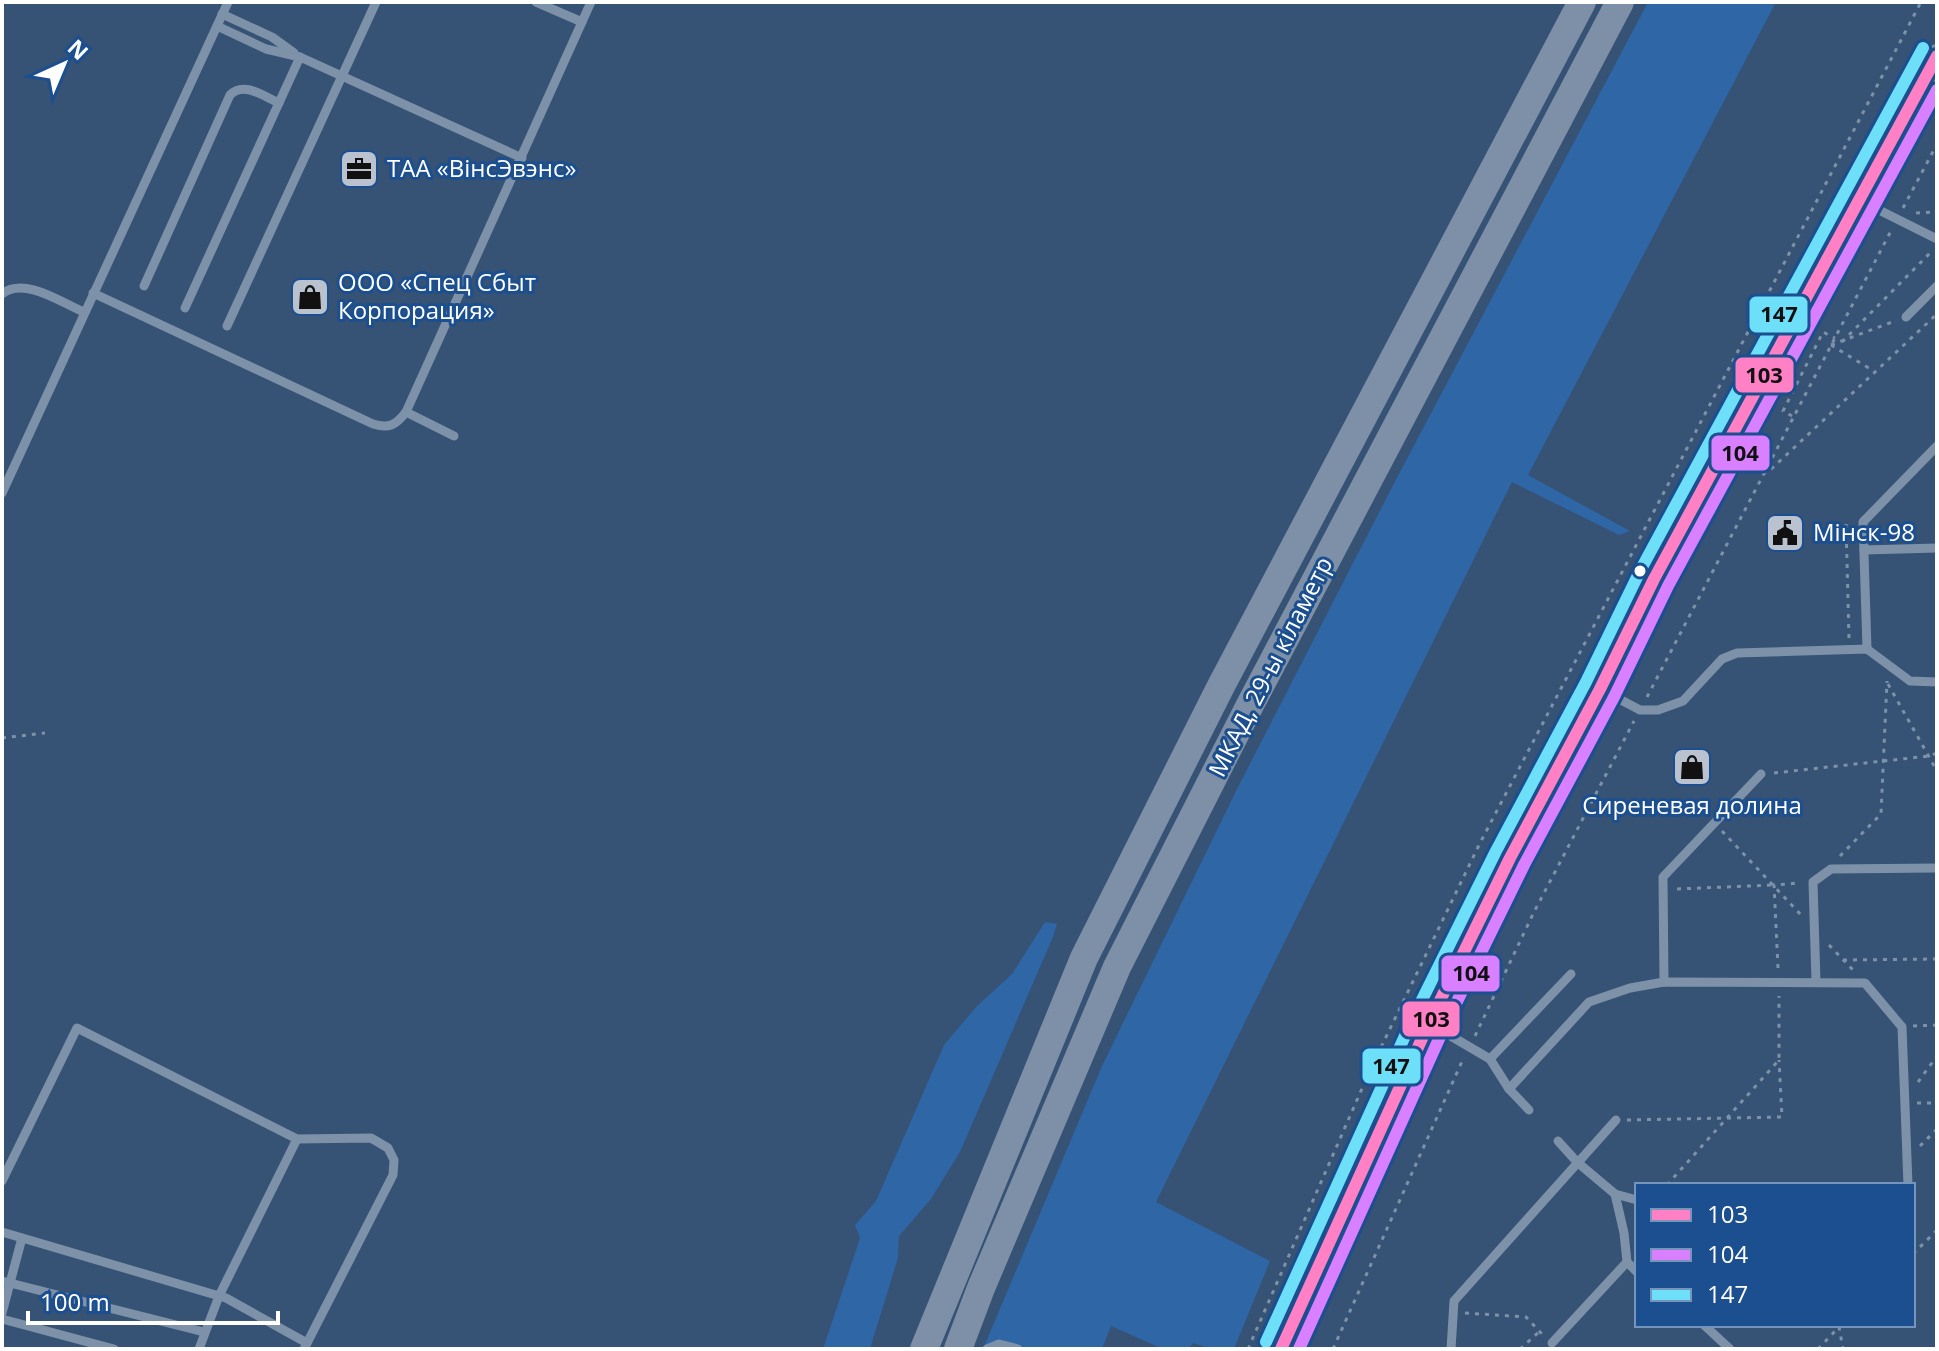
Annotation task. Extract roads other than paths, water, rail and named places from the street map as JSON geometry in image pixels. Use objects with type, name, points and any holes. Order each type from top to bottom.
[{"type":"highway","name":"МКАД, 29-ы кіламетр","points":[[924,1349],[953,1271],[1084,958],[1221,686],[1582,2]]},
{"type":"highway","name":"МКАД, 29-ы кіламетр","points":[[958,1349],[1117,967],[1250,705],[1620,2]]},
{"type":"main road","points":[[1281,1349],[1429,1023],[1510,858],[1600,689],[1654,579],[1937,56]]},
{"type":"lane","points":[[2,493],[228,2]]},
{"type":"lane","points":[[227,326],[376,2]]},
{"type":"lane","points":[[536,2],[582,22]]},
{"type":"lane","points":[[93,293],[373,424],[385,428],[397,424],[406,412],[591,2]]},
{"type":"lane","points":[[222,14],[272,37],[300,57]]},
{"type":"lane","points":[[217,26],[266,49],[300,57],[522,158]]},
{"type":"lane","points":[[185,308],[300,57]]},
{"type":"lane","points":[[144,286],[230,95],[236,89],[243,88],[279,103]]},
{"type":"lane","points":[[1861,201],[1937,239]]},
{"type":"lane","points":[[1906,317],[1937,286]]},
{"type":"lane","points":[[2,294],[8,289],[27,287],[84,312]]},
{"type":"lane","points":[[406,412],[454,436]]},
{"type":"lane","points":[[1867,649],[1863,522],[1937,446]]},
{"type":"lane","points":[[1864,550],[1937,548]]},
{"type":"lane","points":[[1600,689],[1640,710],[1658,710],[1683,701],[1722,659],[1737,653],[1867,649],[1910,681],[1937,682]]},
{"type":"lane","points":[[1664,982],[1663,877],[1761,774]]},
{"type":"lane","points":[[1816,982],[1813,882],[1831,869],[1937,868]]},
{"type":"lane","points":[[1490,1059],[1571,974]]},
{"type":"lane","points":[[1509,1089],[1589,1002],[1630,988],[1664,982],[1865,983],[1902,1027],[1908,1183]]},
{"type":"lane","points":[[1429,1023],[1490,1059],[1509,1089],[1529,1110]]},
{"type":"lane","points":[[2,1181],[77,1028],[297,1139],[371,1138],[388,1148],[394,1160],[393,1175],[306,1346],[219,1296],[2,1232]]},
{"type":"lane","points":[[1451,1349],[1454,1301],[1616,1120]]},
{"type":"lane","points":[[199,1349],[219,1296],[297,1139]]},
{"type":"lane","points":[[1558,1141],[1577,1162],[1615,1194],[1635,1199]]},
{"type":"lane","points":[[1615,1194],[1627,1262],[1635,1270]]},
{"type":"lane","points":[[22,1238],[6,1282],[2,1316],[114,1349]]},
{"type":"lane","points":[[1552,1343],[1627,1262]]},
{"type":"lane","points":[[6,1282],[204,1332]]},
{"type":"lane","points":[[1706,1327],[1730,1349]]},
{"type":"lane","points":[[987,1349],[999,1344],[1018,1349]]},
{"type":"place","name":"ТАА «ВінсЭвэнс»","points":[[359,169]]},
{"type":"place","name":"ООО «Спец Сбыт Корпорация»","points":[[310,297]]},
{"type":"place","name":"Мінск-98","points":[[1785,533]]},
{"type":"place","name":"Сиреневая долина","points":[[1692,767]]}]
